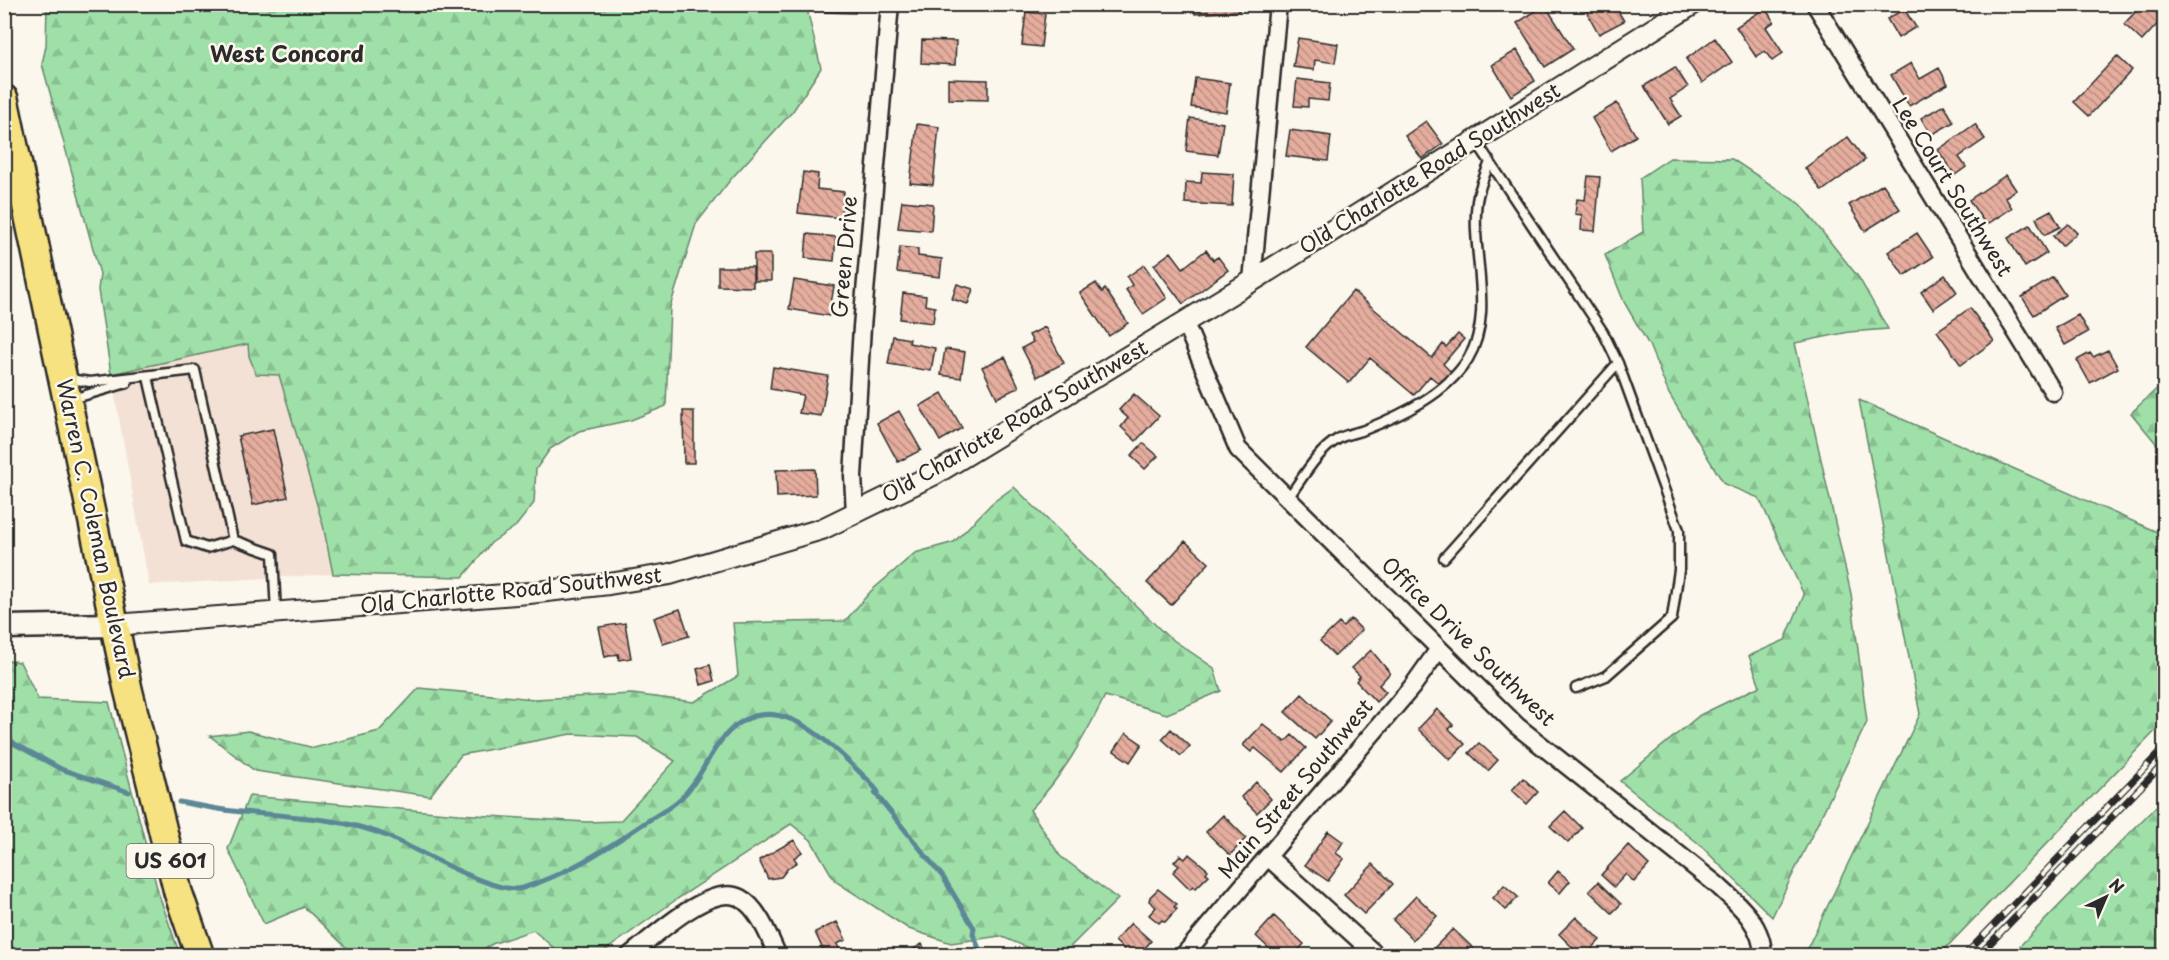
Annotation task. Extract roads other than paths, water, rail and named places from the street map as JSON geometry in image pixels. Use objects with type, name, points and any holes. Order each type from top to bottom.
[{"type":"highway","name":"Warren C. Coleman Boulevard","points":[[4,99],[155,805],[178,892],[200,956]]},
{"type":"main road","name":"Old Charlotte Road Southwest","points":[[4,627],[115,625]]},
{"type":"street","name":"Green Drive","points":[[855,513],[853,476],[862,327],[890,4]]},
{"type":"street","points":[[1252,281],[1278,4]]},
{"type":"street","name":"Old Charlotte Road Southwest","points":[[115,625],[529,593],[670,574],[822,529],[934,474],[1185,323],[1693,4]]},
{"type":"street","name":"Lee Court Southwest","points":[[1815,4],[2053,392]]},
{"type":"street","name":"Office Drive Southwest","points":[[1185,323],[1238,450],[1517,726],[1716,884],[1743,909],[1755,925],[1763,945],[1763,956]]},
{"type":"street","name":"Main Street Southwest","points":[[1183,956],[1412,687],[1439,649]]},
{"type":"street","points":[[1268,857],[1377,956]]},
{"type":"street","points":[[629,956],[703,900],[721,895],[739,897],[753,910],[778,956]]},
{"type":"lane","points":[[1476,141],[1603,332],[1618,363],[1679,530],[1679,570],[1672,618],[1606,676],[1576,688]]},
{"type":"lane","points":[[1288,498],[1332,443],[1403,412],[1428,397],[1446,385],[1469,357],[1481,320],[1477,202],[1480,185],[1490,162]]},
{"type":"lane","points":[[1444,558],[1618,363]]},
{"type":"lane","points":[[62,371],[76,380],[90,382],[195,370],[233,540]]},
{"type":"lane","points":[[69,406],[79,397],[148,377]]},
{"type":"lane","points":[[148,377],[186,541],[207,548],[233,540],[273,554],[276,614]]},
{"type":"waterway","points":[[179,802],[351,825],[389,837],[476,879],[511,889],[523,888],[555,876],[585,860],[676,803],[692,786],[719,743],[738,724],[758,715],[779,715],[799,723],[818,735],[871,783],[878,792],[875,793],[943,877],[974,928],[973,934],[982,956]]},
{"type":"waterway","points":[[4,735],[15,744],[61,769],[129,792]]},
{"type":"railway","points":[[1964,956],[2164,748]]},
{"type":"railway","points":[[1978,956],[2164,763]]},
{"type":"district","name":"West Concord","points":[[287,54]]}]
